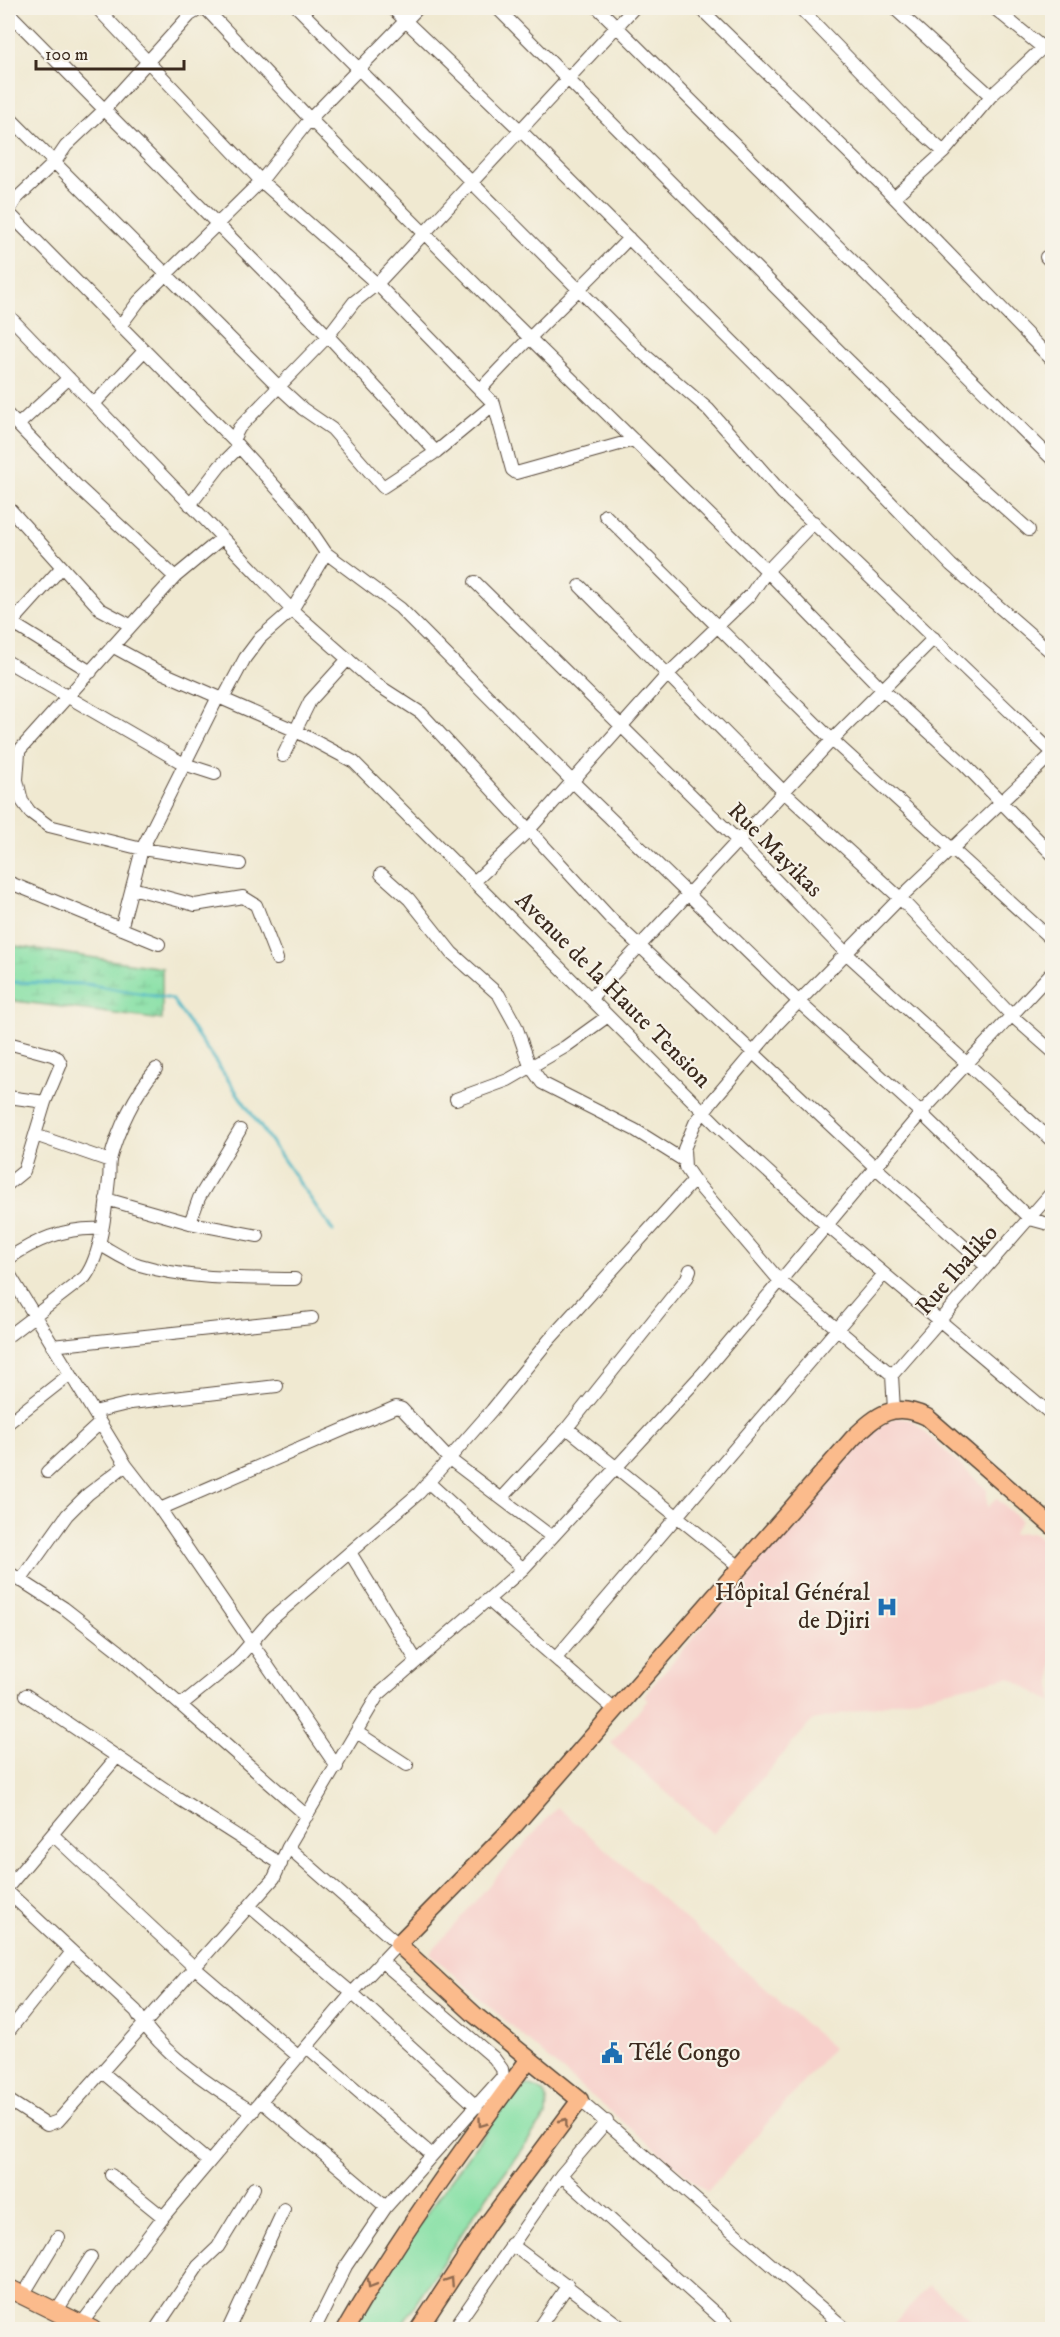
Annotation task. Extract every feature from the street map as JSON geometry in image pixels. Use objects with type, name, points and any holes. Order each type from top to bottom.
[{"type":"highway","points":[[15,2292],[83,2328]]},
{"type":"main road","points":[[418,2330],[488,2223],[580,2100],[445,1989],[398,1944],[515,1825],[870,1421],[894,1410],[904,1409],[927,1418],[1053,1526]]},
{"type":"main road","points":[[345,2330],[382,2266],[437,2184],[529,2059]]},
{"type":"street","points":[[97,8],[149,60],[261,181],[377,284],[494,404],[510,465],[516,473],[634,440]]},
{"type":"street","points":[[1053,854],[882,689],[767,571],[310,119],[204,8],[190,15],[104,110],[66,146],[55,162],[16,199],[8,212],[236,444],[299,513],[326,553],[400,608],[571,780],[799,1002],[921,1113],[1030,1219],[1053,1225]]},
{"type":"street","points":[[298,8],[638,349],[708,409],[783,494],[1053,753],[900,898],[754,1051],[704,1111],[689,1135],[683,1160]]},
{"type":"street","points":[[392,8],[520,130],[951,565],[1053,653]]},
{"type":"street","points":[[120,326],[139,301],[261,181],[310,119],[418,8]]},
{"type":"street","points":[[497,8],[847,359],[941,451],[1029,530]]},
{"type":"street","points":[[598,8],[847,252],[975,384],[1053,459]]},
{"type":"street","points":[[190,504],[236,444],[239,428],[328,336],[354,302],[377,284],[423,231],[618,28],[634,8]]},
{"type":"street","points":[[700,8],[894,197],[1053,360]]},
{"type":"street","points":[[800,8],[910,122],[944,152]]},
{"type":"street","points":[[894,8],[991,96]]},
{"type":"street","points":[[894,197],[944,152],[991,96],[1048,43],[994,8]]},
{"type":"street","points":[[8,12],[328,336],[436,452]]},
{"type":"street","points":[[8,116],[279,387],[303,409],[332,429],[383,487],[436,452],[494,404]]},
{"type":"street","points":[[480,390],[529,336],[580,290],[628,238]]},
{"type":"street","points":[[8,315],[292,610],[376,684],[421,713],[528,831],[641,948],[754,1051],[876,1168],[986,1266]]},
{"type":"street","points":[[94,404],[144,351]]},
{"type":"street","points":[[18,425],[69,378]]},
{"type":"street","points":[[8,415],[77,486],[175,577]]},
{"type":"street","points":[[605,514],[832,740],[1053,940]]},
{"type":"street","points":[[10,515],[100,609],[130,626]]},
{"type":"street","points":[[475,881],[528,831],[619,726],[668,674],[750,594],[767,571],[814,522]]},
{"type":"street","points":[[8,763],[20,753],[175,577],[222,538]]},
{"type":"street","points":[[121,929],[142,849],[184,764],[245,658],[260,638],[292,610],[326,553]]},
{"type":"street","points":[[61,568],[10,626],[92,672]]},
{"type":"street","name":"Rue Mayikas","points":[[475,582],[738,841],[847,954],[1053,1141]]},
{"type":"street","points":[[580,586],[784,792],[900,898],[1011,1015],[1053,1051]]},
{"type":"street","points":[[591,999],[641,948],[689,893],[832,740],[934,638]]},
{"type":"street","name":"Avenue de la Haute Tension","points":[[112,646],[294,730],[354,762],[704,1111],[825,1224],[1053,1415]]},
{"type":"street","points":[[283,756],[310,701],[348,659]]},
{"type":"street","points":[[8,662],[184,764],[215,774]]},
{"type":"street","points":[[20,753],[19,790],[30,812],[49,826],[142,849],[240,864]]},
{"type":"street","points":[[381,874],[409,899],[452,953],[499,995],[516,1026],[530,1066],[549,1088],[635,1130],[683,1160],[694,1180],[779,1280],[892,1375],[894,1410]]},
{"type":"street","points":[[8,882],[159,944]]},
{"type":"street","points":[[132,888],[195,905],[243,897],[250,899],[256,905],[277,958]]},
{"type":"street","points":[[8,2100],[51,2125],[102,2072],[274,1878],[288,1847],[358,1733],[378,1695],[523,1569],[703,1373],[825,1224],[876,1168],[921,1113],[1011,1015],[1051,976]]},
{"type":"street","points":[[456,1099],[508,1080],[565,1047],[608,1016]]},
{"type":"street","points":[[8,1043],[40,1051],[61,1061],[45,1102],[24,1171],[8,1184]]},
{"type":"street","points":[[8,1336],[85,1277],[92,1267],[99,1244],[110,1161],[129,1112],[144,1084],[156,1069]]},
{"type":"street","points":[[8,1097],[45,1102]]},
{"type":"street","points":[[190,1223],[199,1198],[240,1130]]},
{"type":"street","points":[[35,1135],[110,1161]]},
{"type":"street","points":[[182,1705],[235,1661],[272,1619],[408,1504],[492,1410],[549,1340],[638,1239],[694,1180]]},
{"type":"street","name":"Rue Ibaliko","points":[[892,1375],[1053,1192]]},
{"type":"street","points":[[106,1199],[190,1223],[258,1236]]},
{"type":"street","points":[[8,1259],[20,1250],[72,1229],[101,1229]]},
{"type":"street","points":[[99,1244],[139,1265],[162,1270],[213,1278],[295,1279]]},
{"type":"street","points":[[503,1497],[567,1428],[687,1278],[690,1270]]},
{"type":"street","points":[[8,1272],[126,1465],[160,1509],[337,1767]]},
{"type":"street","points":[[556,1658],[675,1516],[840,1329],[884,1274]]},
{"type":"street","points":[[52,1346],[312,1318]]},
{"type":"street","points":[[8,1423],[69,1375]]},
{"type":"street","points":[[47,1472],[97,1418],[150,1400],[277,1386]]},
{"type":"street","points":[[160,1509],[396,1407],[402,1409],[448,1458],[503,1497],[552,1537]]},
{"type":"street","points":[[567,1428],[615,1469],[741,1568]]},
{"type":"street","points":[[20,1581],[67,1515],[88,1494],[126,1465]]},
{"type":"street","points":[[428,1482],[523,1569]]},
{"type":"street","points":[[351,1554],[416,1660]]},
{"type":"street","points":[[8,1572],[64,1608],[182,1705],[307,1816]]},
{"type":"street","points":[[488,1600],[616,1711]]},
{"type":"street","points":[[26,1695],[281,1864]]},
{"type":"street","points":[[358,1733],[407,1765]]},
{"type":"street","points":[[8,1887],[117,1757]]},
{"type":"street","points":[[53,1835],[195,1968],[432,2155]]},
{"type":"street","points":[[83,2328],[164,2217],[209,2162],[352,1994],[398,1944],[288,1847]]},
{"type":"street","points":[[8,1892],[136,2011],[144,2026],[218,2091],[253,2112]]},
{"type":"street","points":[[249,1906],[352,1994],[477,2107]]},
{"type":"street","points":[[8,2032],[71,1953]]},
{"type":"street","points":[[314,2330],[346,2266],[386,2207],[502,2079],[503,2072],[499,2063],[381,1961]]},
{"type":"street","points":[[102,2072],[209,2162]]},
{"type":"street","points":[[580,2100],[848,2330]]},
{"type":"street","points":[[262,2102],[386,2207]]},
{"type":"street","points":[[453,2330],[561,2175],[607,2121]]},
{"type":"street","points":[[111,2175],[164,2217]]},
{"type":"street","points":[[561,2175],[734,2330]]},
{"type":"street","points":[[155,2330],[198,2266],[218,2247],[254,2188]]},
{"type":"street","points":[[228,2330],[284,2209]]},
{"type":"street","points":[[15,2292],[58,2237]]},
{"type":"street","points":[[511,2244],[625,2330]]},
{"type":"street","points":[[56,2312],[91,2257]]},
{"type":"street","points":[[537,2330],[568,2285]]},
{"type":"shaded area","name":"Hôpital Général de Djiri","points":[[895,1417],[912,1420],[987,1490],[987,1508],[996,1498],[1021,1521],[1012,1534],[1034,1533],[1052,1548],[1052,1702],[1009,1677],[813,1720],[713,1834],[611,1743],[648,1700],[644,1696],[656,1681],[858,1446]]},
{"type":"shaded area","points":[[557,1807],[833,2048],[707,2192],[562,2071],[430,1953]]},
{"type":"shaded area","points":[[929,2285],[982,2329],[890,2329]]},
{"type":"green space","points":[[8,945],[162,968],[162,1020],[8,1000]]},
{"type":"green space","points":[[528,2085],[544,2092],[547,2099],[546,2116],[477,2210],[399,2329],[352,2330],[417,2227],[506,2103],[519,2088]]},
{"type":"waterway","points":[[8,982],[86,984],[172,999],[333,1231]]},
{"type":"place","name":"Hôpital Général de Djiri","points":[[887,1607]]},
{"type":"place","name":"Télé Congo","points":[[612,2053]]}]
